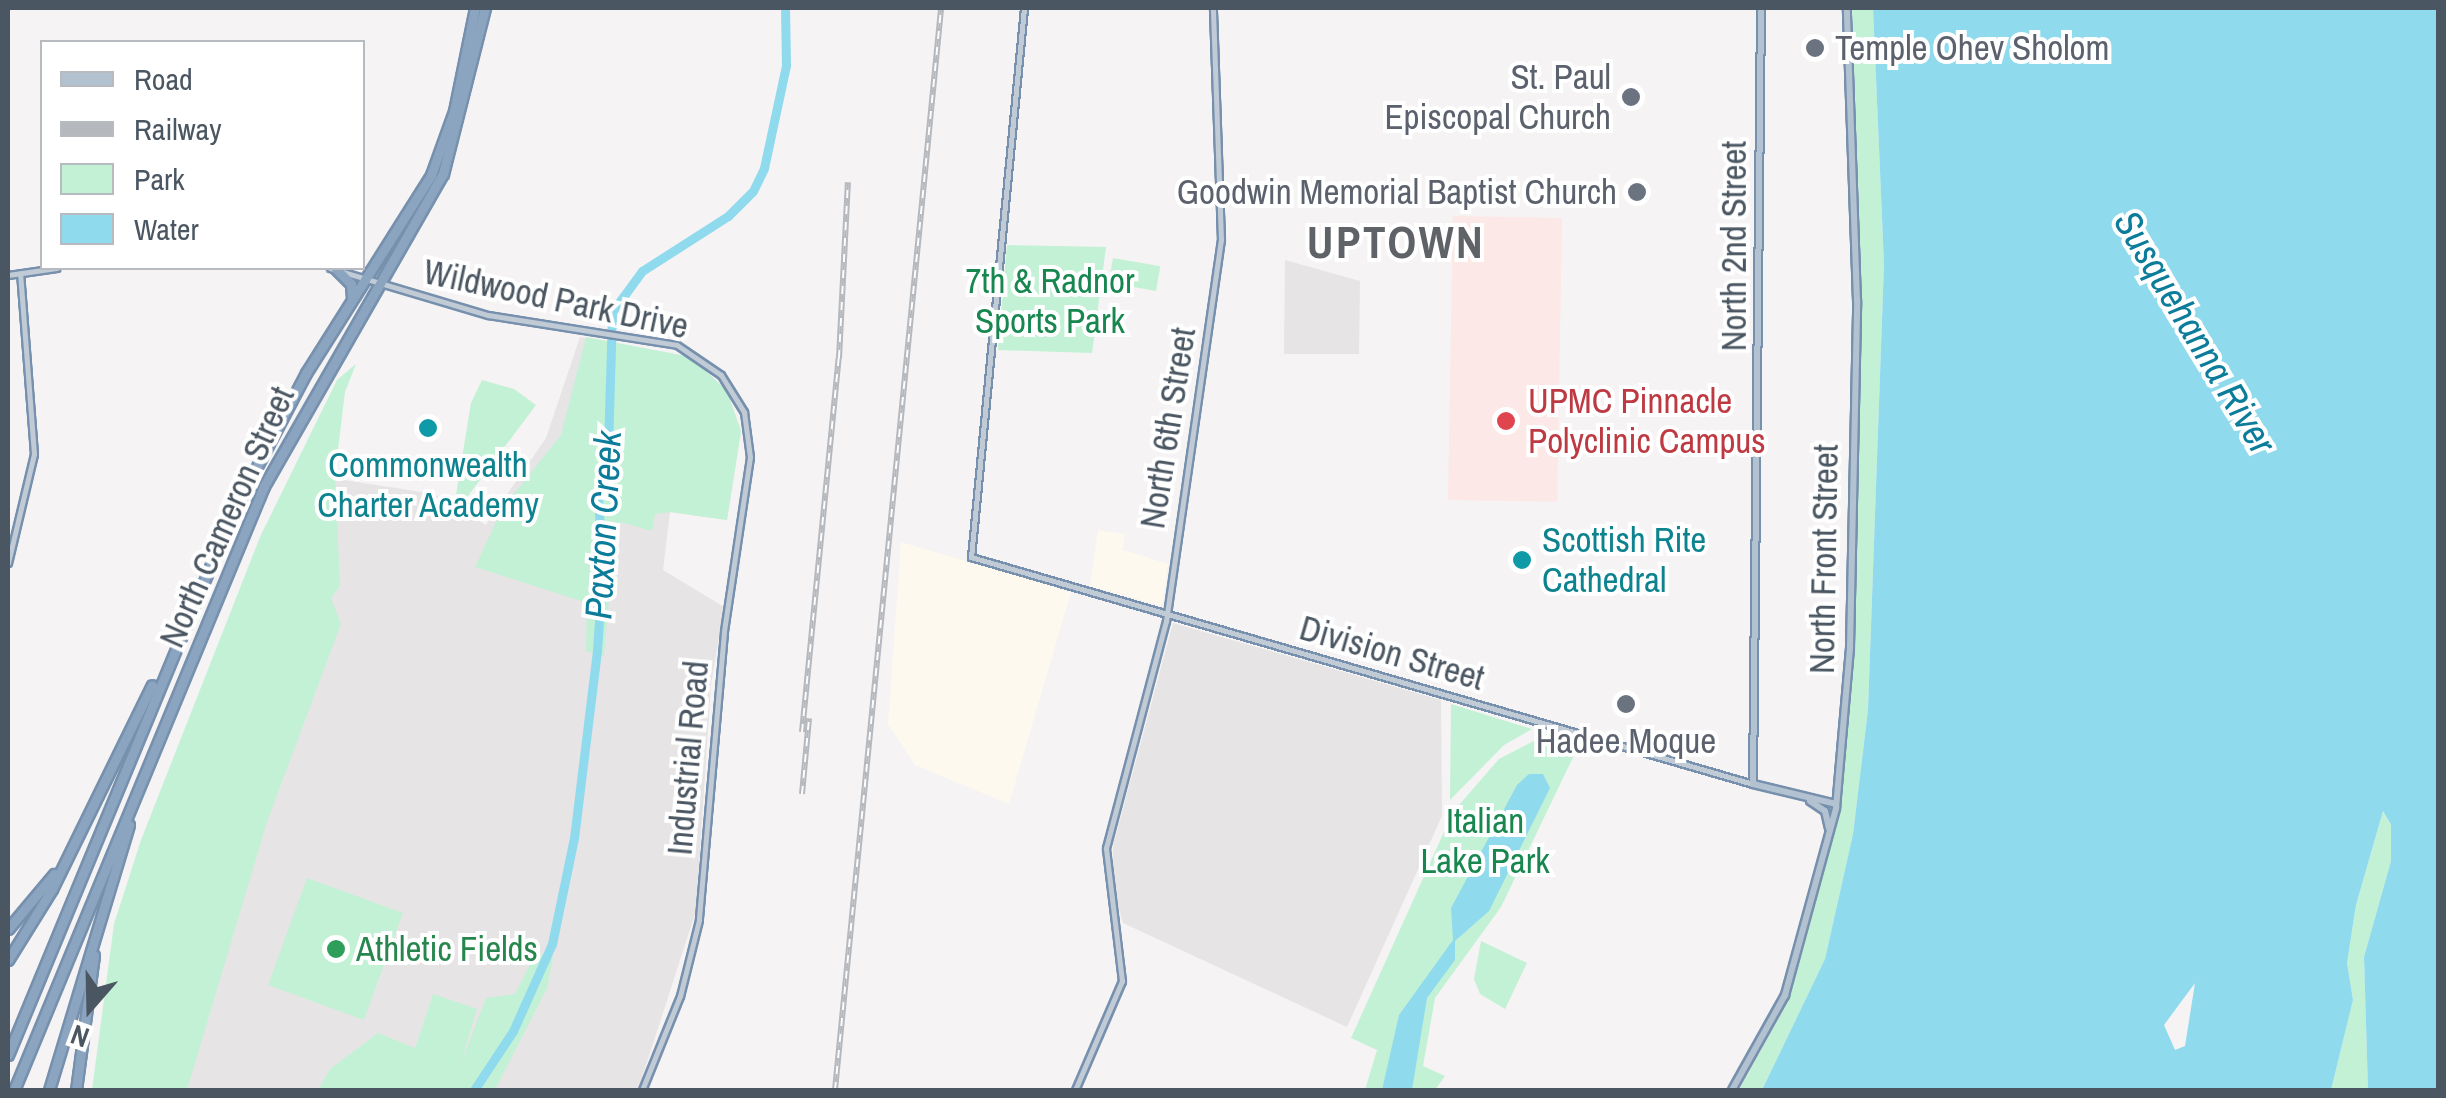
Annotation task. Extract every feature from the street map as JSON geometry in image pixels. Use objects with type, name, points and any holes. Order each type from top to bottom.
[{"type":"highway","name":"North Cameron Street","points":[[178,634],[248,480],[442,150],[476,8]]},
{"type":"highway","name":"North Cameron Street","points":[[143,782],[264,486],[453,149],[485,8]]},
{"type":"highway","points":[[335,270],[351,284],[352,302]]},
{"type":"highway","points":[[8,960],[75,842],[178,634]]},
{"type":"highway","points":[[8,1055],[178,634]]},
{"type":"highway","points":[[49,1090],[143,782]]},
{"type":"highway","points":[[14,1090],[143,782]]},
{"type":"highway","points":[[8,929],[75,842]]},
{"type":"highway","points":[[76,1090],[102,913]]},
{"type":"main road","name":"Division Street","points":[[1024,8],[971,557],[1753,784],[1836,804]]},
{"type":"main road","name":"North 6th Street","points":[[1075,1090],[1122,981],[1106,848],[1166,614],[1221,240],[1213,8]]},
{"type":"main road","name":"North 2nd Street","points":[[1753,784],[1761,8]]},
{"type":"main road","name":"North Front Street","points":[[1732,1090],[1785,995],[1836,804],[1850,647],[1858,301],[1848,8]]},
{"type":"main road","points":[[8,275],[44,270]]},
{"type":"main road","name":"Wildwood Park Drive","points":[[340,270],[488,315],[622,334],[700,356],[728,383],[747,422]]},
{"type":"main road","points":[[8,563],[34,454],[20,274]]},
{"type":"main road","name":"Industrial Road","points":[[642,1090],[671,1024],[699,920],[724,632],[750,457],[747,422]]},
{"type":"main road","points":[[1800,797],[1826,811],[1828,837]]},
{"type":"shaded area","name":"UPMC Pinnacle Polyclinic Campus","points":[[1453,216],[1562,218],[1557,502],[1448,500]]},
{"type":"shaded area","points":[[1285,260],[1360,281],[1359,354],[1284,354]]},
{"type":"shaded area","points":[[580,337],[691,357],[727,391],[741,431],[727,520],[670,512],[663,570],[724,607],[711,685],[696,911],[638,1090],[99,1090],[299,473],[434,494],[486,525],[546,438]]},
{"type":"shaded area","points":[[1098,530],[1125,534],[1123,550],[1168,564],[1162,606],[1090,586]]},
{"type":"shaded area","points":[[901,542],[1071,592],[1009,804],[915,765],[888,724]]},
{"type":"shaded area","points":[[1173,623],[1441,700],[1442,816],[1347,1027],[1123,923],[1113,886],[1113,846]]},
{"type":"green space","points":[[1852,8],[1873,8],[1884,264],[1868,710],[1853,834],[1825,959],[1762,1090],[1739,1090],[1784,1009],[1840,801],[1854,647],[1862,295]]},
{"type":"green space","name":"7th & Radnor Sports Park","points":[[1007,245],[1106,247],[1092,353],[998,350]]},
{"type":"green space","points":[[1113,258],[1160,266],[1156,291],[1109,283]]},
{"type":"green space","points":[[586,337],[691,357],[727,391],[741,431],[727,520],[670,512],[655,514],[652,531],[621,522],[615,530],[604,656],[586,651],[587,603],[475,567],[502,509],[561,435]]},
{"type":"green space","points":[[356,364],[345,392],[335,474],[340,586],[331,598],[341,624],[267,822],[187,1090],[92,1090],[114,924],[141,840],[260,537],[337,380]]},
{"type":"green space","points":[[482,380],[514,389],[536,405],[465,500],[456,495],[471,403]]},
{"type":"green space","points":[[1451,704],[1532,729],[1504,745],[1450,800]]},
{"type":"green space","name":"Italian Lake Park","points":[[1551,732],[1579,740],[1578,747],[1501,907],[1435,998],[1423,1066],[1445,1076],[1435,1090],[1365,1090],[1377,1050],[1351,1038],[1453,812],[1499,759]]},
{"type":"green space","points":[[2383,811],[2391,826],[2391,861],[2364,957],[2368,1090],[2331,1090],[2353,1000],[2347,963],[2356,905]]},
{"type":"green space","name":"Athletic Fields","points":[[307,878],[403,913],[364,1020],[268,985]]},
{"type":"green space","points":[[1481,941],[1527,963],[1505,1009],[1480,994],[1474,979]]},
{"type":"green space","points":[[536,953],[553,958],[547,988],[495,1090],[318,1090],[330,1069],[378,1033],[415,1048],[433,994],[477,1009],[461,1063],[486,998],[515,994]]},
{"type":"water","name":"Susquehanna River","points":[[1873,8],[2438,8],[2438,1090],[2368,1090],[2364,957],[2391,861],[2391,825],[2383,811],[2356,905],[2347,963],[2353,1000],[2331,1090],[1762,1090],[1825,959],[1853,834],[1868,710],[1884,264]],"holes":[[[2195,983],[2185,1046],[2175,1050],[2164,1025]]]},
{"type":"water","points":[[1529,774],[1543,774],[1550,788],[1489,911],[1455,941],[1455,960],[1427,998],[1412,1090],[1382,1090],[1399,1015],[1453,940],[1451,908],[1517,785]]},
{"type":"waterway","name":"Paxton Creek","points":[[474,1090],[513,1031],[552,944],[574,838],[597,650],[603,564],[598,500],[608,448],[612,312],[642,271],[728,216],[753,191],[764,168],[786,65],[785,8]]},
{"type":"railway","points":[[835,1090],[941,8]]},
{"type":"railway","points":[[802,732],[839,358],[848,182]]},
{"type":"railway","points":[[802,794],[809,718]]},
{"type":"place","name":"Temple Ohev Sholom","points":[[1815,48]]},
{"type":"place","name":"St. Paul Episcopal Church","points":[[1631,97]]},
{"type":"place","name":"Goodwin Memorial Baptist Church","points":[[1637,192]]},
{"type":"place","name":"UPMC Pinnacle Polyclinic Campus","points":[[1506,421]]},
{"type":"place","name":"Commonwealth Charter Academy","points":[[428,428]]},
{"type":"place","name":"Scottish Rite Cathedral","points":[[1522,560]]},
{"type":"place","name":"Hadee Moque","points":[[1626,704]]},
{"type":"place","name":"Athletic Fields","points":[[336,949]]},
{"type":"district","name":"UPTOWN","points":[[1396,242]]}]
